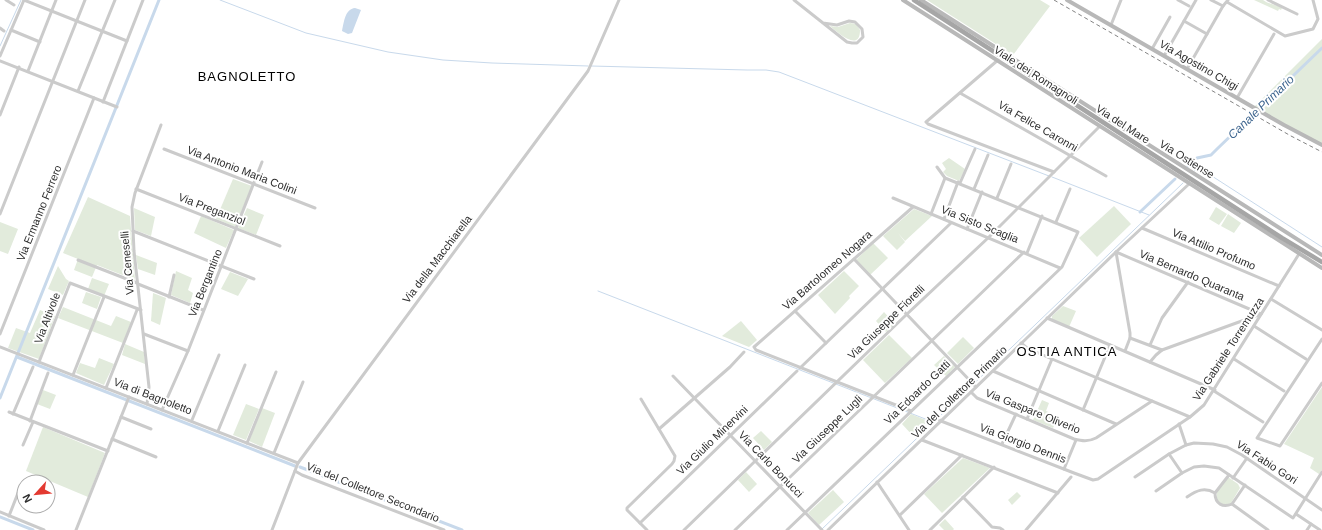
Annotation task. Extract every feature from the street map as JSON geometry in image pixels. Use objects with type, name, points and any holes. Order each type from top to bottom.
[{"type":"main road","name":"Viale dei Romagnoli","points":[[903,0],[1322,268]]},
{"type":"main road","name":"Via del Mare","points":[[914,0],[1282,238],[1322,262]]},
{"type":"main road","name":"Via Ostiense","points":[[921,0],[1322,255]]},
{"type":"main road","name":"Via Agostino Chigi","points":[[1067,0],[1074,2],[1261,112],[1322,145]]},
{"type":"street","points":[[6,0],[14,6]]},
{"type":"street","points":[[0,56],[24,0],[127,41]]},
{"type":"street","points":[[28,71],[56,0]]},
{"type":"street","points":[[0,214],[85,0]]},
{"type":"street","points":[[78,91],[115,0]]},
{"type":"street","points":[[103,102],[143,0]]},
{"type":"street","name":"Via della Macchiarella","points":[[272,530],[298,463],[588,71],[619,0]]},
{"type":"street","points":[[794,0],[823,23],[850,43],[856,43],[862,38],[863,30],[860,25],[855,22],[849,21],[836,25],[823,23]]},
{"type":"street","points":[[1111,25],[1121,0]]},
{"type":"street","points":[[1178,0],[1189,6]]},
{"type":"street","points":[[1164,56],[1196,0]]},
{"type":"street","points":[[1211,0],[1223,6]]},
{"type":"street","points":[[1268,0],[1297,14]]},
{"type":"street","points":[[1187,69],[1223,6],[1228,1],[1285,36],[1313,29],[1318,19],[1312,0]]},
{"type":"street","points":[[1152,49],[1170,17]]},
{"type":"street","points":[[1184,21],[1207,34]]},
{"type":"street","points":[[0,28],[4,31]]},
{"type":"street","points":[[11,30],[40,42]]},
{"type":"street","points":[[1237,98],[1274,34]]},
{"type":"street","points":[[998,60],[926,122],[1053,173]]},
{"type":"street","points":[[0,61],[19,67],[117,107]]},
{"type":"street","points":[[0,115],[19,67]]},
{"type":"street","name":"Via Felice Caronni","points":[[960,93],[1106,176]]},
{"type":"street","name":"Via Ermanno Ferrero","points":[[0,334],[94,98]]},
{"type":"street","name":"Via Ceneselli","points":[[148,404],[149,387],[144,334],[139,310],[132,204],[136,189],[161,125]]},
{"type":"street","name":"Via Giuseppe Fiorelli","points":[[684,530],[906,315],[988,238],[1100,126]]},
{"type":"street","name":"Via Antonio Maria Colini","points":[[164,149],[314,208]]},
{"type":"street","points":[[944,219],[974,149]]},
{"type":"street","points":[[974,189],[988,155]]},
{"type":"street","name":"Via Bergantino","points":[[162,410],[188,351],[262,162]]},
{"type":"street","points":[[997,198],[1011,164]]},
{"type":"street","points":[[937,167],[945,178],[1056,222],[1070,189]]},
{"type":"street","points":[[931,214],[945,178]]},
{"type":"street","name":"Via del Collettore Primario","points":[[828,530],[1047,318],[1189,184]]},
{"type":"street","name":"Via Preganziol","points":[[136,189],[280,246]]},
{"type":"street","points":[[967,229],[982,192]]},
{"type":"street","name":"Via Sisto Scaglia","points":[[893,198],[951,223],[1026,252],[1060,268]]},
{"type":"street","name":"Via Bartolomeo Nogara","points":[[800,368],[754,348],[756,343],[795,311],[913,206]]},
{"type":"street","points":[[1026,252],[1042,216]]},
{"type":"street","name":"Via Edoardo Gatti","points":[[787,530],[1062,267],[1078,232],[1056,222]]},
{"type":"street","points":[[912,411],[800,368],[951,223]]},
{"type":"street","name":"Via Attilio Profumo","points":[[1142,228],[1279,286]]},
{"type":"street","points":[[133,231],[254,279]]},
{"type":"street","name":"Via Giuseppe Lugli","points":[[736,530],[1026,252]]},
{"type":"street","points":[[1116,252],[1130,333],[1130,338],[1125,351]]},
{"type":"street","name":"Via Bernardo Quaranta","points":[[1116,252],[1262,314]]},
{"type":"street","name":"Via Gabriele Torremuzza","points":[[1098,479],[1190,417],[1202,407],[1234,359],[1299,254]]},
{"type":"street","points":[[854,259],[976,387]]},
{"type":"street","points":[[78,260],[203,310]]},
{"type":"street","points":[[168,297],[174,275]]},
{"type":"street","points":[[1150,345],[1162,318],[1188,282]]},
{"type":"street","name":"Via Altivole","points":[[39,362],[70,283],[139,310]]},
{"type":"street","points":[[73,375],[104,297]]},
{"type":"street","points":[[1271,299],[1322,330]]},
{"type":"street","points":[[106,388],[139,310]]},
{"type":"street","points":[[795,311],[826,343]]},
{"type":"street","points":[[1150,362],[1162,350],[1262,314]]},
{"type":"street","points":[[1047,318],[1214,390],[1263,422]]},
{"type":"street","points":[[1254,326],[1306,359]]},
{"type":"street","points":[[144,334],[188,351]]},
{"type":"street","points":[[1130,338],[1162,350]]},
{"type":"street","points":[[1322,339],[1257,438],[1280,446],[1322,383]]},
{"type":"street","points":[[1021,344],[1052,359],[1190,417]]},
{"type":"street","points":[[1083,410],[1110,345]]},
{"type":"street","name":"Via di Bagnoletto","points":[[0,347],[106,388],[128,399],[148,404],[192,420],[298,463]]},
{"type":"street","points":[[659,429],[730,367],[744,352]]},
{"type":"street","points":[[192,420],[219,355]]},
{"type":"street","points":[[1028,420],[1052,359]]},
{"type":"street","points":[[1234,359],[1284,391]]},
{"type":"street","points":[[218,431],[245,365]]},
{"type":"street","points":[[13,414],[33,367]]},
{"type":"street","name":"Via Giulio Minervini","points":[[640,523],[797,371]]},
{"type":"street","points":[[993,371],[1116,424]]},
{"type":"street","points":[[247,443],[276,372]]},
{"type":"street","points":[[23,445],[48,373]]},
{"type":"street","name":"Via Carlo Bonucci","points":[[673,376],[822,530]]},
{"type":"street","points":[[274,453],[303,382]]},
{"type":"street","name":"Via Gaspare Oliverio","points":[[971,392],[976,398],[1028,420],[1076,440],[1087,441],[1092,440],[1152,401]]},
{"type":"street","points":[[76,530],[128,399]]},
{"type":"street","points":[[641,399],[674,453],[675,459],[672,464],[627,508],[627,510],[647,530]]},
{"type":"street","points":[[9,412],[108,451]]},
{"type":"street","points":[[1002,444],[1016,414]]},
{"type":"street","name":"Via Giorgio Dennis","points":[[935,416],[941,421],[1064,469],[1092,479],[1098,479]]},
{"type":"street","points":[[18,422],[20,417]]},
{"type":"street","points":[[121,417],[151,429]]},
{"type":"street","points":[[1179,424],[1186,445]]},
{"type":"street","points":[[112,439],[156,457]]},
{"type":"street","points":[[922,440],[1058,493]]},
{"type":"street","points":[[1064,469],[1076,440]]},
{"type":"street","name":"Via Fabio Gori","points":[[1135,477],[1169,454],[1186,445],[1194,443],[1213,444],[1227,447],[1247,458],[1322,510]]},
{"type":"street","points":[[1169,454],[1182,473]]},
{"type":"street","points":[[900,515],[962,455]]},
{"type":"street","points":[[1233,478],[1247,458]]},
{"type":"street","points":[[1156,491],[1182,473],[1194,467],[1204,466],[1220,468],[1293,518],[1322,472]]},
{"type":"street","points":[[930,530],[994,467]]},
{"type":"street","name":"Via del Collettore Secondario","points":[[295,471],[444,530]]},
{"type":"street","points":[[1229,475],[1215,493],[1216,500],[1219,504],[1226,506],[1232,504],[1245,485]]},
{"type":"street","points":[[1026,530],[1071,478]]},
{"type":"street","points":[[877,482],[909,530]]},
{"type":"street","points":[[1187,497],[1199,490],[1206,490],[1215,493]]},
{"type":"street","points":[[9,516],[16,498]]},
{"type":"street","points":[[963,498],[992,527],[1003,530]]},
{"type":"street","points":[[1232,504],[1268,530]]},
{"type":"street","points":[[0,512],[44,530]]},
{"type":"street","points":[[1296,514],[1320,530]]},
{"type":"street","points":[[1307,530],[1311,524]]},
{"type":"green space","points":[[927,0],[1040,0],[1050,6],[1013,55]]},
{"type":"green space","points":[[1254,0],[1263,0],[1267,3],[1282,8],[1278,11]]},
{"type":"green space","points":[[850,23],[856,24],[860,30],[859,37],[856,40],[848,39],[830,26],[838,27]]},
{"type":"green space","points":[[1322,39],[1322,145],[1254,107]]},
{"type":"green space","points":[[949,158],[965,169],[959,181],[947,176],[943,172],[946,169],[942,163]]},
{"type":"green space","points":[[233,179],[252,186],[235,227],[216,219]]},
{"type":"green space","points":[[88,197],[130,216],[135,280],[97,265],[92,277],[74,270],[78,259],[63,253]]},
{"type":"green space","points":[[1114,206],[1131,224],[1097,257],[1079,238]]},
{"type":"green space","points":[[1216,207],[1227,214],[1219,225],[1209,219]]},
{"type":"green space","points":[[134,208],[155,217],[151,236],[135,230]]},
{"type":"green space","points":[[247,208],[264,215],[256,235],[238,228]]},
{"type":"green space","points":[[914,209],[932,216],[905,241],[898,233],[905,242],[897,250],[883,236]]},
{"type":"green space","points":[[1228,214],[1241,223],[1234,233],[1221,226]]},
{"type":"green space","points":[[201,216],[234,230],[226,248],[194,233]]},
{"type":"green space","points":[[0,222],[18,229],[8,254],[0,251]]},
{"type":"green space","points":[[873,243],[888,258],[870,275],[856,260]]},
{"type":"green space","points":[[136,255],[157,263],[155,275],[138,269]]},
{"type":"green space","points":[[58,266],[66,279],[69,281],[63,295],[48,289]]},
{"type":"green space","points":[[176,271],[192,278],[188,290],[193,293],[190,303],[171,295]]},
{"type":"green space","points":[[844,271],[859,286],[835,314],[818,295]]},
{"type":"green space","points":[[230,272],[248,279],[238,296],[221,289]]},
{"type":"green space","points":[[92,278],[109,284],[104,296],[88,289]]},
{"type":"green space","points":[[86,292],[101,297],[97,309],[82,303]]},
{"type":"green space","points":[[153,293],[166,298],[160,325],[151,321]]},
{"type":"green space","points":[[1063,306],[1076,311],[1069,327],[1052,319],[1052,316]]},
{"type":"green space","points":[[63,307],[111,326],[116,316],[131,322],[123,343],[58,318]]},
{"type":"green space","points":[[40,310],[55,316],[39,359],[8,348],[16,328],[30,333]]},
{"type":"green space","points":[[884,312],[895,324],[886,332],[876,321]]},
{"type":"green space","points":[[741,321],[757,340],[749,347],[722,336]]},
{"type":"green space","points":[[889,335],[912,358],[885,383],[863,360]]},
{"type":"green space","points":[[963,337],[974,348],[958,364],[947,353]]},
{"type":"green space","points":[[125,344],[144,352],[145,364],[122,355]]},
{"type":"green space","points":[[944,356],[955,367],[946,376],[934,365]]},
{"type":"green space","points":[[99,358],[114,364],[104,385],[76,373],[80,363],[95,368]]},
{"type":"green space","points":[[1322,387],[1322,470],[1319,474],[1310,468],[1314,458],[1284,444]]},
{"type":"green space","points":[[43,390],[56,395],[50,409],[37,404]]},
{"type":"green space","points":[[1042,400],[1049,403],[1046,411],[1058,416],[1053,428],[1033,420]]},
{"type":"green space","points":[[246,404],[259,409],[246,440],[233,435]]},
{"type":"green space","points":[[262,408],[275,413],[262,447],[249,441]]},
{"type":"green space","points":[[911,414],[928,421],[913,436],[902,424]]},
{"type":"green space","points":[[43,427],[105,453],[88,497],[56,484],[56,474],[33,474],[26,471]]},
{"type":"green space","points":[[761,431],[772,442],[764,450],[753,438]]},
{"type":"green space","points":[[963,458],[990,468],[942,513],[924,494]]},
{"type":"green space","points":[[746,472],[757,484],[749,492],[738,480]]},
{"type":"green space","points":[[1228,477],[1238,484],[1240,488],[1231,503],[1222,504],[1217,500],[1217,492]]},
{"type":"green space","points":[[833,490],[844,502],[819,525],[808,513]]},
{"type":"green space","points":[[1017,492],[1021,496],[1012,505],[1008,500]]},
{"type":"green space","points":[[945,519],[954,529],[953,530],[944,530],[939,525]]},
{"type":"water","points":[[355,8],[361,10],[352,33],[348,34],[342,31],[344,20],[347,13]]},
{"type":"waterway","points":[[0,46],[21,0]]},
{"type":"waterway","points":[[0,398],[159,0]]},
{"type":"waterway","points":[[220,0],[306,33],[388,52],[443,60],[588,66]]},
{"type":"waterway","name":"Canale Primario","points":[[1197,158],[1211,155],[1322,48]]},
{"type":"waterway","points":[[591,66],[766,70],[779,72],[1049,176]]},
{"type":"waterway","name":"Canale Primario","points":[[1188,166],[1194,160]]},
{"type":"waterway","points":[[1194,171],[1201,169],[1322,247]]},
{"type":"waterway","points":[[1052,177],[1149,215]]},
{"type":"waterway","name":"Canale Primario","points":[[1140,212],[1175,179]]},
{"type":"waterway","points":[[939,417],[1183,183]]},
{"type":"waterway","points":[[598,291],[933,422]]},
{"type":"waterway","points":[[17,357],[295,466]]},
{"type":"waterway","points":[[822,529],[937,419]]},
{"type":"waterway","points":[[300,467],[462,530]]},
{"type":"waterway","points":[[0,517],[33,530]]},
{"type":"railway","points":[[1054,0],[1291,136],[1322,152]]},
{"type":"district","name":"BAGNOLETTO","points":[[247,76]]},
{"type":"district","name":"OSTIA ANTICA","points":[[1067,351]]}]
